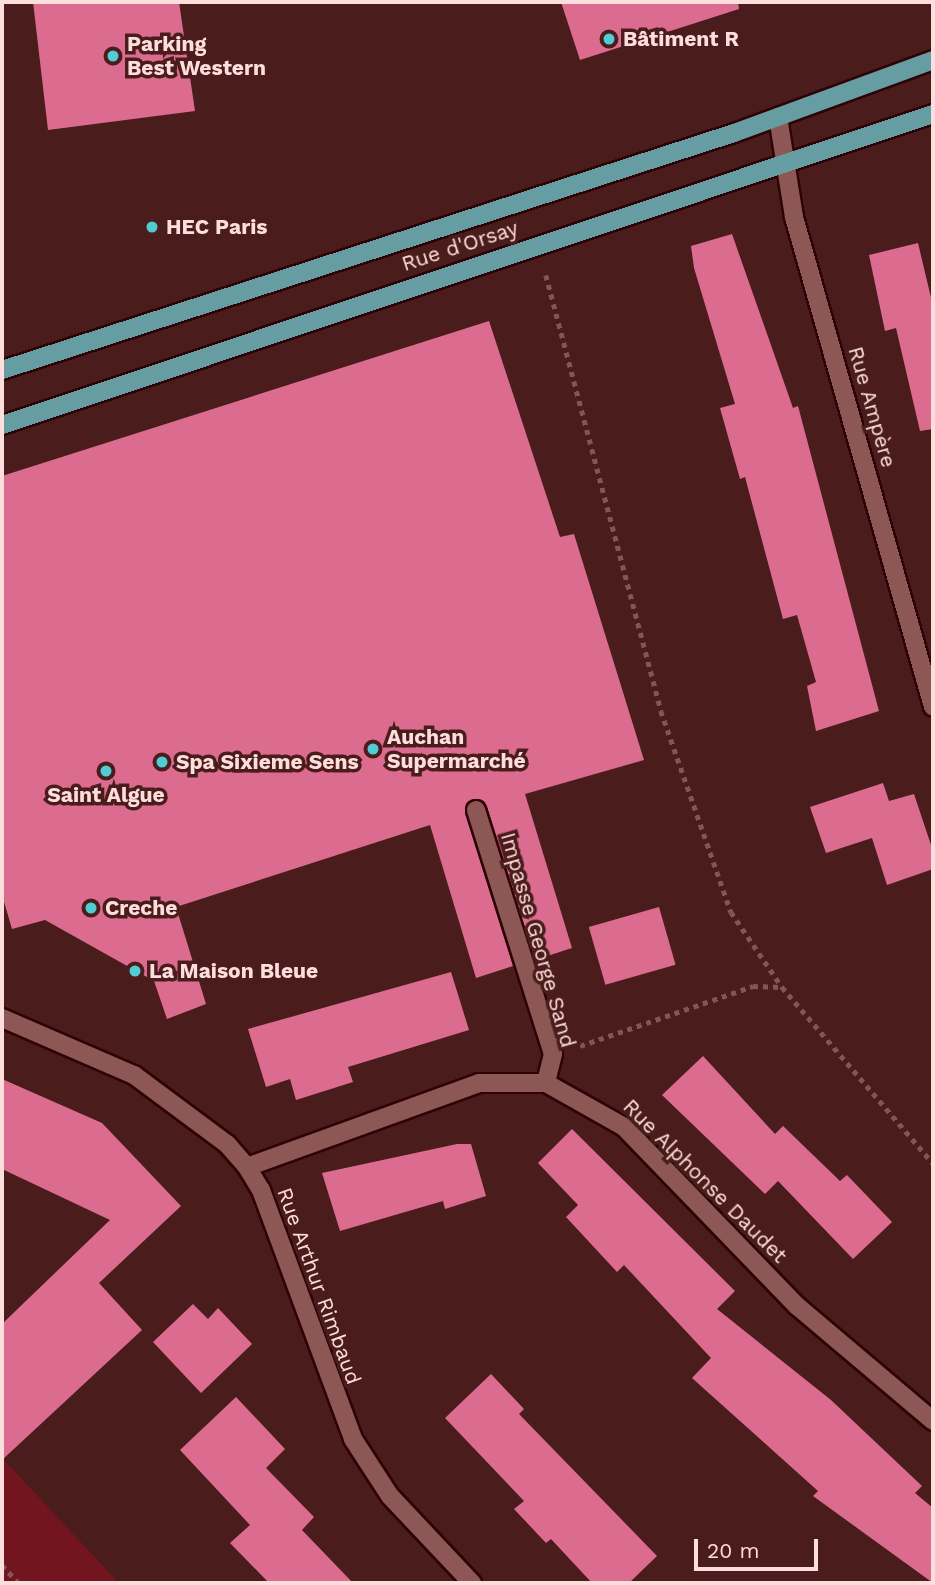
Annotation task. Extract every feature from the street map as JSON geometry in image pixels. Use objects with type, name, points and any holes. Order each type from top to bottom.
[{"type":"main road","name":"Rue d'Orsay","points":[[2,370],[778,117],[933,60]]},
{"type":"main road","name":"Rue d'Orsay","points":[[2,425],[537,244],[786,165],[933,114]]},
{"type":"street","name":"Rue Ampère","points":[[778,117],[794,217],[933,707]]},
{"type":"street","name":"Impasse George Sand","points":[[476,810],[553,1054],[546,1083]]},
{"type":"street","name":"Rue Arthur Rimbaud","points":[[2,1017],[134,1075],[209,1129],[247,1167],[261,1190],[354,1439],[390,1496],[472,1583]]},
{"type":"street","name":"Rue Alphonse Daudet","points":[[247,1167],[480,1083],[546,1083],[573,1094],[624,1127],[797,1306],[933,1420]]},
{"type":"path","points":[[537,244],[661,711],[731,912],[782,987],[933,1163]]},
{"type":"path","points":[[573,1094],[583,1068],[574,1048],[753,986],[782,987]]},
{"type":"path","points":[[2,1565],[19,1583]]},
{"type":"shaded area","points":[[2,1458],[119,1583],[2,1583]]},
{"type":"building","name":"Parking Best Western","points":[[33,2],[179,2],[195,111],[48,130]]},
{"type":"building","name":"Bâtiment R","points":[[561,2],[738,2],[739,9],[580,60]]},
{"type":"building","points":[[732,234],[793,408],[798,406],[879,711],[816,731],[807,686],[816,682],[797,615],[783,619],[745,477],[740,479],[720,408],[735,404],[694,268],[691,246]]},
{"type":"building","points":[[918,243],[933,306],[933,429],[920,431],[896,328],[885,331],[869,255]]},
{"type":"building","points":[[489,321],[560,537],[574,534],[644,760],[525,794],[572,948],[535,960],[487,807],[478,799],[467,803],[465,813],[513,966],[476,978],[430,825],[176,907],[206,1004],[167,1019],[154,981],[45,920],[12,929],[2,895],[2,476]]},
{"type":"building","points":[[883,783],[889,801],[914,794],[933,851],[933,869],[887,885],[872,838],[826,853],[810,807]]},
{"type":"building","points":[[659,907],[676,965],[605,985],[589,927]]},
{"type":"building","points":[[451,972],[469,1030],[348,1067],[353,1082],[296,1100],[290,1079],[266,1087],[248,1029]]},
{"type":"building","points":[[703,1056],[775,1134],[783,1126],[840,1181],[847,1175],[892,1222],[853,1259],[778,1181],[765,1194],[662,1095]]},
{"type":"building","points":[[2,1079],[102,1123],[181,1206],[99,1283],[142,1330],[2,1460],[2,1324],[110,1220],[2,1169]]},
{"type":"building","points":[[572,1129],[735,1291],[717,1309],[831,1400],[922,1486],[915,1493],[933,1508],[933,1583],[813,1496],[818,1491],[692,1378],[711,1358],[624,1265],[617,1272],[566,1217],[578,1205],[538,1163]]},
{"type":"building","points":[[457,1144],[471,1144],[486,1196],[445,1209],[443,1201],[340,1231],[322,1173]]},
{"type":"building","points":[[193,1304],[208,1319],[218,1308],[252,1344],[201,1393],[153,1342]]},
{"type":"building","points":[[491,1374],[524,1409],[519,1414],[657,1556],[629,1583],[592,1583],[551,1539],[546,1543],[514,1509],[524,1501],[445,1418]]},
{"type":"building","points":[[236,1397],[285,1449],[266,1468],[314,1517],[302,1530],[353,1583],[269,1583],[230,1543],[250,1525],[180,1450]]},
{"type":"place","name":"Bâtiment R","points":[[609,39]]},
{"type":"place","name":"Parking Best Western","points":[[113,56]]},
{"type":"place","name":"HEC Paris","points":[[152,227]]},
{"type":"place","name":"Auchan Supermarché","points":[[373,749]]},
{"type":"place","name":"Spa Sixieme Sens","points":[[162,762]]},
{"type":"place","name":"Saint Algue","points":[[106,771]]},
{"type":"place","name":"Creche","points":[[91,908]]},
{"type":"place","name":"La Maison Bleue","points":[[135,971]]}]
